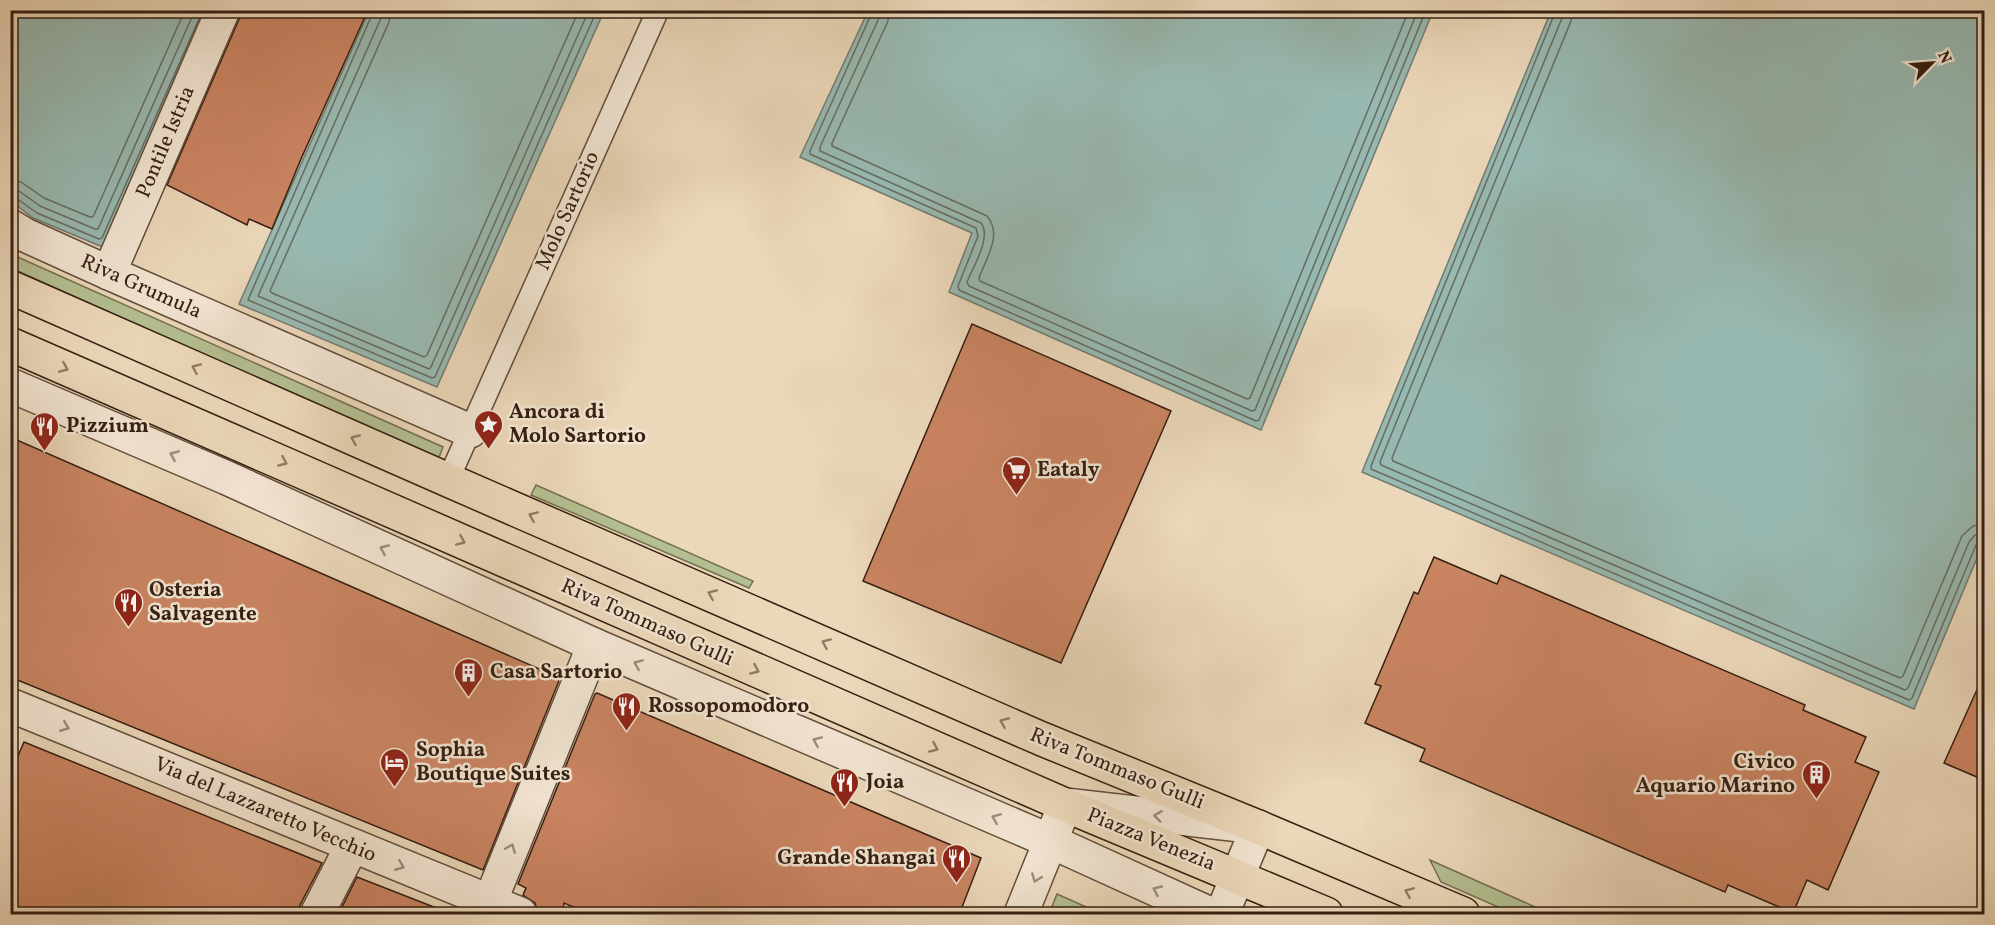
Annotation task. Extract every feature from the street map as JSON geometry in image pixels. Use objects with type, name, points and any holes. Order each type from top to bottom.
[{"type":"main road","name":"Riva Tommaso Gulli","points":[[10,287],[1042,739],[1258,827],[1463,915]]},
{"type":"main road","name":"Riva Tommaso Gulli","points":[[10,344],[1065,805]]},
{"type":"main road","name":"Piazza Venezia","points":[[1065,805],[1238,876]]},
{"type":"main road","points":[[1238,876],[1326,915]]},
{"type":"street","name":"Pontile Istria","points":[[109,273],[223,10]]},
{"type":"street","name":"Riva Grumula","points":[[10,226],[25,235],[273,345],[474,421]]},
{"type":"street","name":"Riva Tommaso Gulli","points":[[10,385],[227,478],[594,645],[1050,842]]},
{"type":"street","points":[[490,902],[594,645]]},
{"type":"street","name":"Via del Lazzaretto Vecchio","points":[[10,705],[520,915]]},
{"type":"street","name":"Piazza Venezia","points":[[1022,915],[1065,805],[1258,827],[1222,915]]},
{"type":"street","name":"Piazza Venezia","points":[[1050,842],[1210,915]]},
{"type":"street","points":[[317,915],[352,846]]},
{"type":"lane","name":"Molo Sartorio","points":[[474,421],[658,10]]},
{"type":"lane","points":[[448,480],[474,421]]},
{"type":"green space","points":[[11,254],[443,447],[438,460],[11,268]]},
{"type":"green space","points":[[536,485],[753,581],[749,588],[531,495]]},
{"type":"green space","points":[[1430,860],[1551,914],[1514,914],[1441,882]]},
{"type":"green space","points":[[1057,894],[1102,914],[1049,914]]},
{"type":"water","points":[[10,11],[210,11],[105,248],[33,218],[11,201]]},
{"type":"water","points":[[369,11],[604,11],[437,387],[239,304]]},
{"type":"water","points":[[868,11],[1433,11],[1261,430],[949,292],[972,233],[800,157]]},
{"type":"water","points":[[1551,11],[1984,11],[1984,541],[1914,709],[1362,472]]},
{"type":"building","points":[[241,10],[368,10],[272,229],[249,219],[247,225],[167,185],[240,17]]},
{"type":"building","name":"Eataly","points":[[972,324],[1171,411],[1061,663],[863,581]]},
{"type":"building","name":"Casa Sartorio","points":[[10,437],[560,678],[483,870],[10,677]]},
{"type":"building","points":[[1434,557],[1497,584],[1501,575],[1805,705],[1803,710],[1866,737],[1855,762],[1879,772],[1828,890],[1807,880],[1793,913],[1728,885],[1725,892],[1420,761],[1425,749],[1365,723],[1381,686],[1375,684],[1414,592],[1418,594]]},
{"type":"building","points":[[1984,674],[1984,780],[1944,763]]},
{"type":"building","points":[[597,693],[981,858],[959,915],[592,915],[564,903],[562,915],[538,915],[535,903],[523,895],[526,888],[518,884]]},
{"type":"building","points":[[24,742],[322,863],[300,905],[298,915],[10,915],[10,775]]},
{"type":"building","points":[[357,877],[449,913],[448,915],[338,915]]},
{"type":"place","name":"Ancora di Molo Sartorio","points":[[488,450]]},
{"type":"place","name":"Pizzium","points":[[45,452]]},
{"type":"place","name":"Eataly","points":[[1016,496]]},
{"type":"place","name":"Osteria Salvagente","points":[[128,628]]},
{"type":"place","name":"Casa Sartorio","points":[[469,698]]},
{"type":"place","name":"Rossopomodoro","points":[[627,732]]},
{"type":"place","name":"Sophia Boutique Suites","points":[[395,788]]},
{"type":"place","name":"Civico Aquario Marino","points":[[1816,800]]},
{"type":"place","name":"Joia","points":[[845,808]]},
{"type":"place","name":"Grande Shangai","points":[[957,884]]}]
